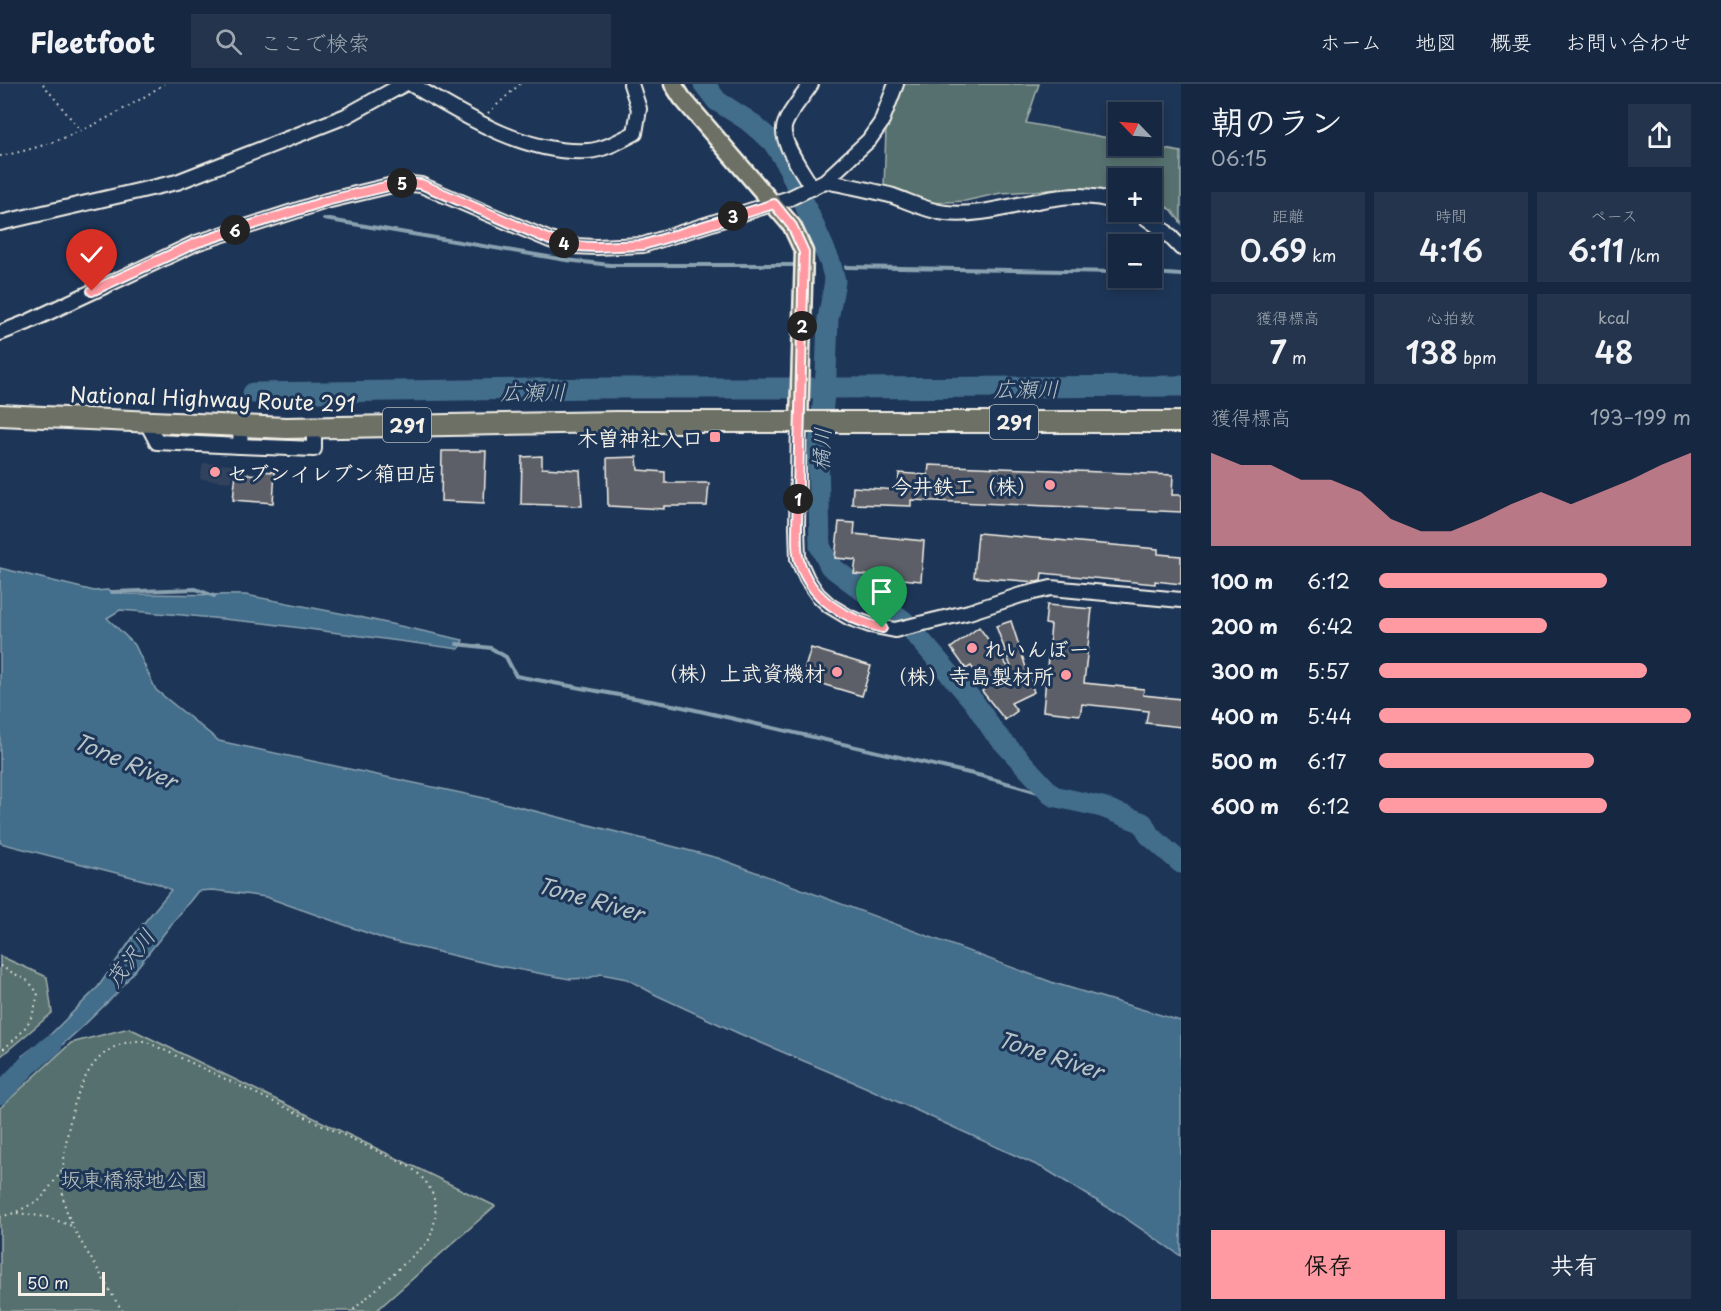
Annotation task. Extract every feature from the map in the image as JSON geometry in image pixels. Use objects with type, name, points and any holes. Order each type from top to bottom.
[{"type":"highway","name":"National Highway Route 291","points":[[0,415],[241,426],[315,427],[617,422],[1181,422]]},
{"type":"main road","points":[[674,84],[682,98],[792,226],[804,252],[800,400],[806,422]]},
{"type":"street","points":[[0,223],[177,182],[346,116],[404,84]]},
{"type":"street","points":[[411,84],[477,123],[533,145],[590,151],[617,143],[635,133],[639,109],[632,84]]},
{"type":"street","points":[[811,84],[785,123],[783,131],[786,143],[815,186]]},
{"type":"street","points":[[0,333],[196,243],[326,201],[401,183],[421,184],[550,240],[573,246],[643,245],[774,204],[815,186],[869,140],[881,123],[896,84]]},
{"type":"street","points":[[815,186],[872,190],[946,213],[966,213],[1060,196],[1098,196],[1108,199]]},
{"type":"street","points":[[1152,222],[1181,248]]},
{"type":"street","points":[[146,421],[157,442],[314,449],[315,427]]},
{"type":"street","points":[[806,422],[798,559],[807,579],[818,595],[830,606],[850,618],[895,630],[969,612],[1027,593],[1051,588],[1181,600]]},
{"type":"street","points":[[240,446],[241,426]]},
{"type":"path","points":[[43,84],[80,130]]},
{"type":"path","points":[[0,156],[47,144],[80,130],[164,84]]},
{"type":"path","points":[[477,123],[520,84]]},
{"type":"path","points":[[0,966],[28,981],[38,993],[31,1019],[24,1032],[0,1052]]},
{"type":"path","points":[[123,1311],[72,1226],[64,1201],[63,1168],[68,1131],[84,1077],[101,1056],[132,1041],[145,1041],[407,1165],[419,1173],[430,1187],[437,1209],[434,1227],[428,1242],[352,1311]]},
{"type":"path","points":[[0,1217],[40,1200],[63,1168]]},
{"type":"path","points":[[14,1213],[47,1217],[72,1226]]},
{"type":"path","points":[[116,1311],[119,1306]]},
{"type":"shaded area","name":"セブンイレブン箱田店","points":[[203,463],[233,465],[231,482],[200,479]]},
{"type":"green space","points":[[902,84],[1039,84],[1026,123],[1108,138],[1108,156],[1162,156],[1162,149],[1181,152],[1181,223],[1172,210],[1162,204],[1162,168],[1108,168],[1108,192],[1078,188],[1001,193],[965,201],[931,203],[884,188],[886,129]]},
{"type":"green space","points":[[0,956],[47,977],[52,1013],[0,1057]]},
{"type":"green space","name":"坂東橋緑地公園","points":[[129,1028],[495,1206],[376,1311],[0,1311],[0,1108],[71,1043]]},
{"type":"water","name":"Tone River","points":[[0,568],[94,591],[107,590],[126,594],[246,595],[463,640],[459,649],[263,623],[182,615],[120,610],[107,618],[135,645],[156,690],[219,741],[484,798],[718,858],[1054,983],[1181,1021],[1181,1256],[1122,1216],[1045,1169],[863,1086],[740,1034],[627,979],[601,974],[589,978],[570,979],[494,965],[387,940],[266,897],[213,890],[198,891],[116,994],[35,1069],[22,1056],[50,1035],[98,987],[138,930],[171,890],[159,884],[0,843]]},
{"type":"building","points":[[442,451],[486,451],[484,503],[441,501]]},
{"type":"building","points":[[542,456],[542,468],[580,470],[582,506],[521,504],[522,457]]},
{"type":"building","points":[[637,457],[638,470],[665,472],[665,483],[709,483],[707,506],[664,506],[664,509],[608,506],[607,458]]},
{"type":"building","name":"今井鉄工（株）","points":[[929,465],[1173,475],[1172,495],[1181,495],[1181,512],[911,500],[911,506],[852,504],[853,487],[898,490],[899,473],[928,475]]},
{"type":"building","points":[[260,471],[275,472],[273,503],[233,500],[236,473],[260,475]]},
{"type":"building","points":[[839,522],[855,523],[854,534],[924,541],[921,581],[854,574],[856,560],[835,558]]},
{"type":"building","points":[[978,533],[1158,549],[1158,554],[1181,556],[1181,584],[1155,581],[1155,584],[1042,573],[1041,581],[1036,582],[974,577]]},
{"type":"building","points":[[1047,605],[1092,609],[1084,683],[1144,689],[1143,695],[1181,699],[1181,727],[1146,723],[1148,711],[1082,704],[1080,715],[1043,711],[1051,625],[1045,624]]},
{"type":"building","points":[[1011,621],[1034,692],[1011,703],[1017,711],[1005,720],[982,691],[987,687],[971,666],[966,669],[951,648],[979,627],[1014,675],[996,626]]},
{"type":"building","name":"（株）上武資機材","points":[[811,648],[871,666],[862,696],[802,678]]},
{"type":"waterway","name":"橘川","points":[[704,84],[717,101],[747,120],[772,141],[786,162],[830,262],[835,281],[828,319],[826,374],[818,455],[820,546],[830,566],[905,622],[974,702],[994,732],[1053,796],[1102,807],[1143,823],[1149,835],[1181,863]]},
{"type":"waterway","points":[[324,219],[566,260],[610,265],[800,265]]},
{"type":"waterway","points":[[846,267],[1108,272]]},
{"type":"waterway","points":[[1162,274],[1181,275]]},
{"type":"waterway","name":"広瀬川","points":[[835,388],[1181,386]]},
{"type":"waterway","name":"広瀬川","points":[[253,393],[600,388],[813,388]]},
{"type":"waterway","points":[[112,592],[196,589],[214,596]]},
{"type":"waterway","points":[[457,644],[491,648],[506,657],[516,676],[678,706],[982,776],[1059,798]]},
{"type":"waterway","name":"茂沢川","points":[[0,1094],[29,1064],[52,1045]]},
{"type":"place","name":"木曽神社入口","points":[[715,437]]},
{"type":"place","name":"セブンイレブン箱田店","points":[[215,472]]},
{"type":"place","name":"今井鉄工（株）","points":[[1050,485]]},
{"type":"place","name":"れいんぼー","points":[[972,648]]},
{"type":"place","name":"（株）上武資機材","points":[[837,672]]},
{"type":"place","name":"（株）寺島製材所","points":[[1066,675]]},
{"type":"route","points":[[92,291],[196,243],[326,201],[401,183],[421,184],[533,234],[573,246],[643,245],[774,204],[792,226],[804,252],[798,559],[807,579],[818,595],[830,606],[850,618],[882,628]]}]
